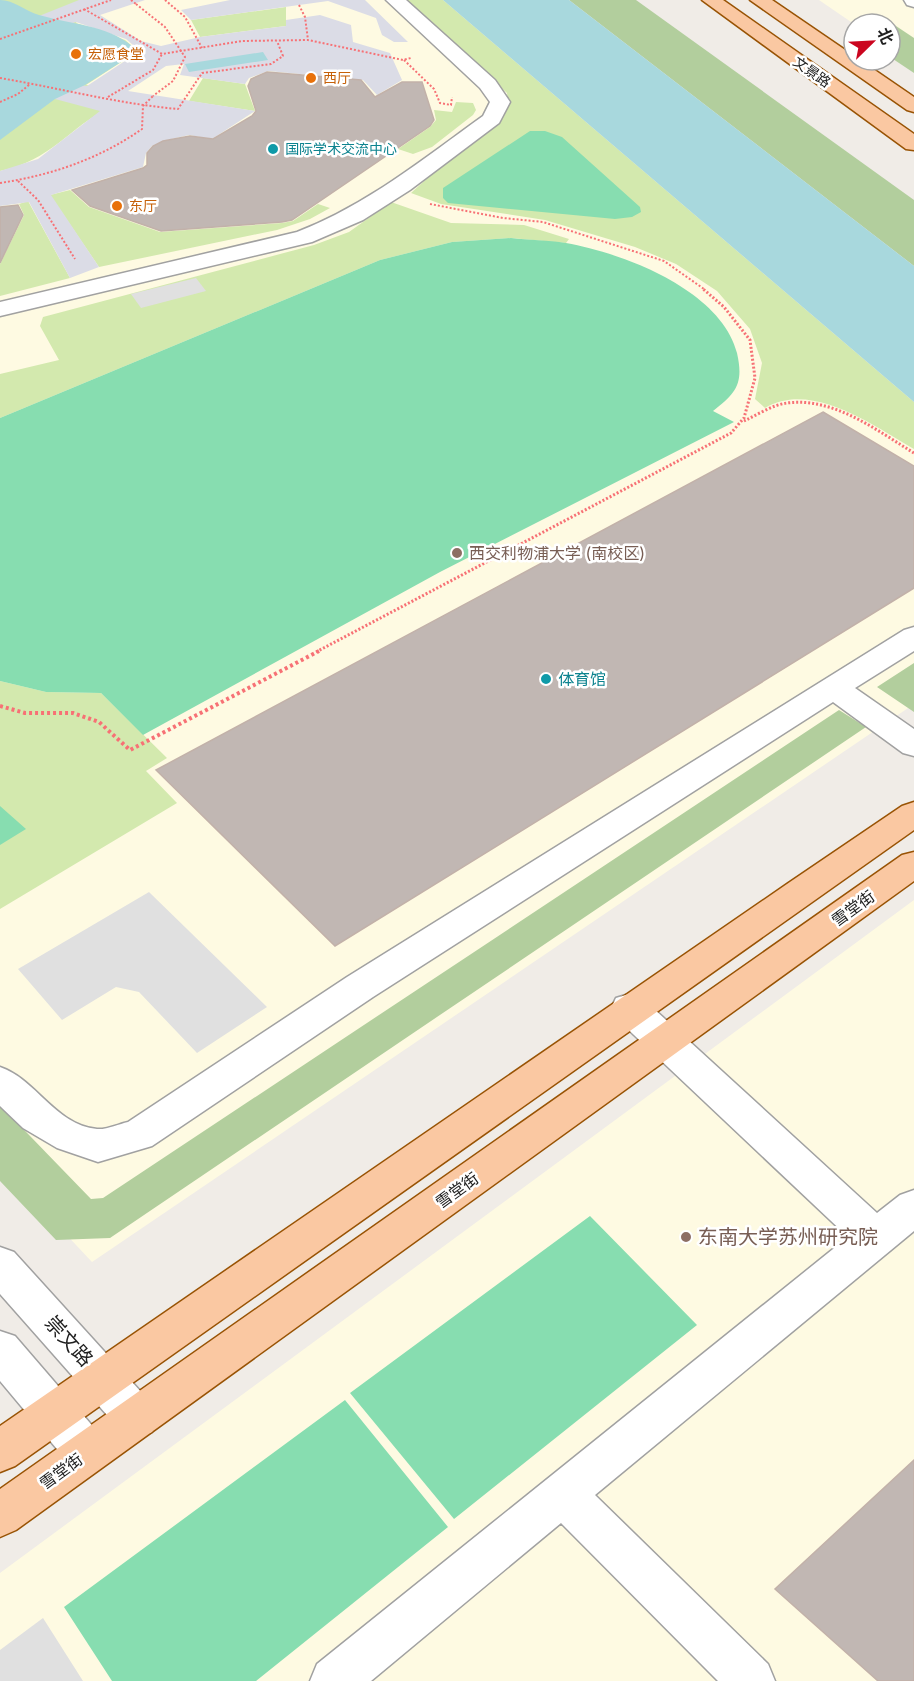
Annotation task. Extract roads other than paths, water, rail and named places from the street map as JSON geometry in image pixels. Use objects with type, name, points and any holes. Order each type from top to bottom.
[{"type":"main road","name":"文景路","points":[[711,0],[914,144]]},
{"type":"main road","name":"文景路","points":[[759,0],[914,106]]},
{"type":"main road","points":[[0,1451],[105,1380],[629,1008],[914,814]]},
{"type":"main road","name":"雪堂街","points":[[0,1515],[914,864]]},
{"type":"street","points":[[0,309],[304,237],[336,227],[369,208],[492,118],[500,102],[488,84],[395,0]]},
{"type":"street","points":[[0,1082],[36,1117],[70,1137],[98,1146],[139,1135],[360,987],[914,637]]},
{"type":"street","points":[[834,688],[914,745]]},
{"type":"street","points":[[629,1008],[876,1238]]},
{"type":"street","points":[[334,1681],[914,1207]]},
{"type":"street","name":"崇文路","points":[[0,1265],[137,1418]]},
{"type":"street","points":[[0,1350],[87,1452]]},
{"type":"street","points":[[562,1494],[751,1681]]},
{"type":"water","points":[[0,0],[39,15],[111,34],[132,46],[132,55],[85,85],[55,99],[0,140]]},
{"type":"water","points":[[443,0],[569,0],[914,266],[914,402]]},
{"type":"water","points":[[263,52],[268,60],[189,72],[185,64]]},
{"type":"place","name":"宏愿食堂","points":[[76,54]]},
{"type":"place","name":"西厅","points":[[311,78]]},
{"type":"place","name":"国际学术交流中心","points":[[273,149]]},
{"type":"place","name":"东厅","points":[[117,206]]},
{"type":"place","name":"西交利物浦大学 (南校区)","points":[[457,553]]},
{"type":"place","name":"体育馆","points":[[546,679]]},
{"type":"place","name":"东南大学苏州研究院","points":[[686,1237]]}]
